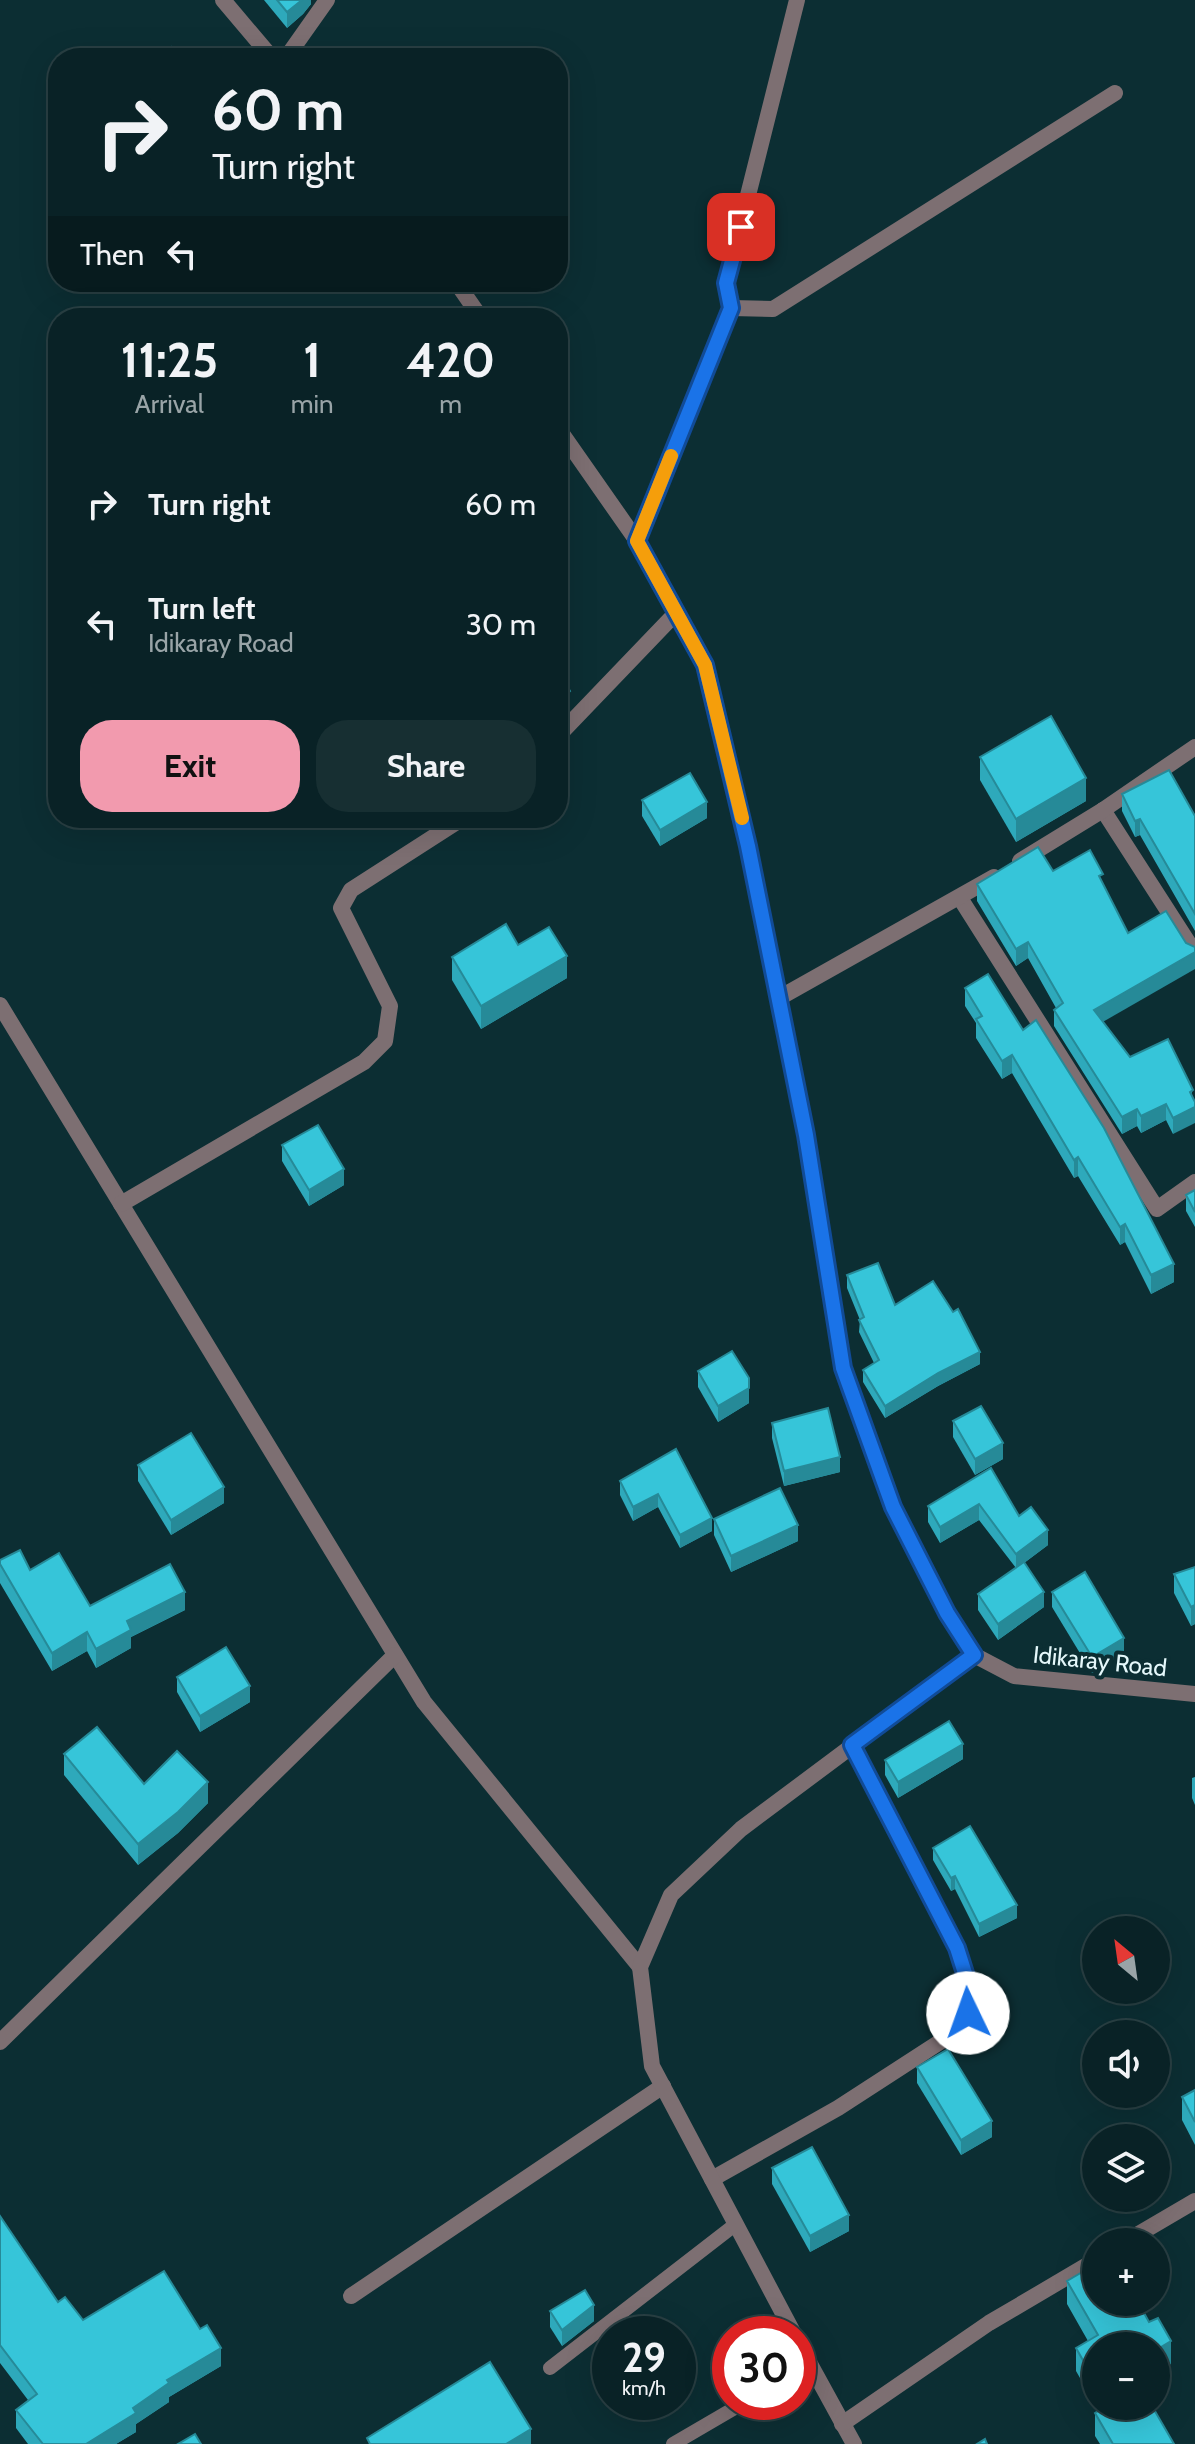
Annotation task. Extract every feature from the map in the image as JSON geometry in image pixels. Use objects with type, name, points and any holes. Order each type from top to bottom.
[{"type":"street","points":[[223,0],[264,48]]},
{"type":"street","points":[[293,48],[327,0]]},
{"type":"street","points":[[637,541],[731,308],[726,283],[797,0]]},
{"type":"street","points":[[731,308],[773,309],[1115,93]]},
{"type":"street","name":"Idikaray Road","points":[[568,442],[637,541],[705,665],[748,846],[806,1135],[843,1368],[893,1507],[947,1613],[974,1655],[1014,1676],[1195,1694]]},
{"type":"street","points":[[568,726],[676,613]]},
{"type":"street","points":[[779,998],[960,898],[1103,810],[1195,747]]},
{"type":"street","points":[[1103,810],[1195,953]]},
{"type":"street","points":[[121,1204],[364,1062],[385,1041],[390,1006],[341,908],[351,890],[447,828]]},
{"type":"street","points":[[960,898],[1157,1209],[1195,1182]]},
{"type":"street","points":[[0,1005],[424,1702],[640,1967]]},
{"type":"street","points":[[0,2042],[395,1655]]},
{"type":"street","points":[[785,2316],[652,2066],[640,1967],[671,1895],[741,1829],[974,1655]]},
{"type":"street","points":[[712,2179],[838,2108],[946,2038],[968,2013],[970,1989],[957,1948],[852,1745]]},
{"type":"street","points":[[351,2296],[663,2086]]},
{"type":"street","points":[[1149,2228],[1195,2201]]},
{"type":"street","points":[[842,2424],[989,2323],[1082,2268]]},
{"type":"street","points":[[816,2385],[854,2444]]},
{"type":"lane","points":[[550,2368],[736,2224]]},
{"type":"lane","points":[[673,2444],[714,2420]]},
{"type":"building","points":[[277,0],[302,0],[287,12]]},
{"type":"building","points":[[1051,716],[1086,778],[1016,819],[980,757]]},
{"type":"building","points":[[1169,770],[1195,816],[1195,914],[1140,819],[1135,821],[1122,794]]},
{"type":"building","points":[[690,773],[707,802],[660,830],[642,800]]},
{"type":"building","points":[[1038,847],[1053,871],[1090,850],[1103,874],[1099,876],[1128,933],[1166,911],[1186,943],[1195,947],[1195,952],[1094,1010],[1130,1057],[1168,1039],[1193,1090],[1190,1092],[1195,1107],[1173,1118],[1166,1104],[1141,1116],[1137,1109],[1122,1117],[1054,1010],[1063,1003],[1028,942],[1016,949],[977,884]]},
{"type":"building","points":[[506,924],[518,945],[549,927],[567,956],[481,1006],[452,957]]},
{"type":"building","points":[[988,974],[1023,1030],[1036,1020],[1104,1128],[1174,1264],[1151,1275],[1125,1224],[1120,1227],[1078,1157],[1074,1160],[1012,1055],[1002,1061],[976,1019],[982,1016],[965,988]]},
{"type":"building","points":[[318,1125],[344,1169],[309,1190],[282,1145]]},
{"type":"building","points":[[1195,1190],[1195,1212],[1186,1195]]},
{"type":"building","points":[[878,1263],[895,1305],[933,1281],[953,1312],[958,1309],[980,1352],[938,1373],[885,1406],[863,1370],[879,1360],[859,1320],[864,1317],[847,1275]]},
{"type":"building","points":[[732,1351],[749,1378],[749,1388],[718,1406],[698,1371]]},
{"type":"building","points":[[981,1406],[1003,1443],[975,1459],[953,1421]]},
{"type":"building","points":[[828,1408],[840,1457],[784,1471],[772,1423]]},
{"type":"building","points":[[191,1433],[224,1487],[171,1520],[138,1465]]},
{"type":"building","points":[[676,1449],[712,1518],[680,1535],[658,1494],[633,1507],[620,1481]]},
{"type":"building","points":[[991,1468],[1019,1516],[1031,1507],[1048,1530],[1016,1554],[979,1504],[940,1527],[928,1506]]},
{"type":"building","points":[[780,1488],[798,1525],[731,1556],[714,1519]]},
{"type":"building","points":[[20,1550],[30,1570],[59,1553],[90,1606],[170,1564],[185,1592],[127,1621],[131,1630],[96,1649],[87,1632],[52,1653],[0,1564],[0,1560]]},
{"type":"building","points":[[1024,1562],[1044,1592],[998,1624],[978,1594]]},
{"type":"building","points":[[1195,1567],[1195,1605],[1191,1607],[1174,1574]]},
{"type":"building","points":[[1085,1572],[1124,1638],[1092,1657],[1052,1592]]},
{"type":"building","points":[[226,1647],[250,1686],[200,1716],[177,1677]]},
{"type":"building","points":[[949,1721],[963,1744],[898,1782],[885,1760]]},
{"type":"building","points":[[97,1727],[144,1784],[177,1751],[208,1782],[178,1812],[138,1844],[64,1754]]},
{"type":"building","points":[[970,1826],[1017,1905],[979,1924],[955,1876],[951,1878],[933,1848]]},
{"type":"building","points":[[948,2049],[992,2121],[961,2140],[917,2067]]},
{"type":"building","points":[[1195,2090],[1195,2122],[1182,2097]]},
{"type":"building","points":[[812,2147],[849,2215],[810,2236],[772,2168]]},
{"type":"building","points":[[0,2216],[58,2302],[65,2297],[83,2320],[164,2271],[200,2329],[207,2325],[221,2348],[167,2380],[169,2383],[133,2408],[136,2413],[86,2444],[43,2444],[16,2410],[37,2394],[0,2345]]},
{"type":"building","points":[[1082,2272],[1082,2307],[1067,2281]]},
{"type":"building","points":[[585,2290],[594,2305],[562,2330],[550,2311]]},
{"type":"building","points":[[1087,2316],[1146,2316],[1149,2322],[1158,2318],[1166,2332],[1096,2332]]},
{"type":"building","points":[[1082,2344],[1082,2358],[1076,2348]]},
{"type":"building","points":[[490,2362],[531,2429],[506,2444],[370,2444],[367,2438]]},
{"type":"building","points":[[1099,2420],[1160,2420],[1174,2444],[1113,2444]]},
{"type":"building","points":[[195,2434],[201,2444],[178,2444]]},
{"type":"slow traffic","points":[[671,456],[637,541],[705,665],[742,818]]},
{"type":"route","points":[[741,227],[726,283],[731,308],[637,541],[705,665],[748,846],[806,1135],[843,1368],[893,1507],[947,1613],[974,1655],[852,1745],[957,1948],[970,1989],[968,2013]]}]
